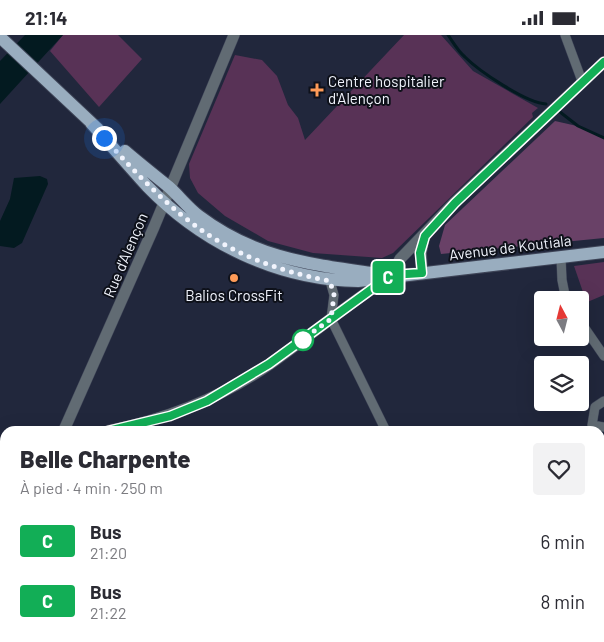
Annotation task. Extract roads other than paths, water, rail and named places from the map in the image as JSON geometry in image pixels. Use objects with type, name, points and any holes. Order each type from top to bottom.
[{"type":"main road","name":"Avenue de Koutiala","points":[[3,40],[91,123],[170,188],[198,215],[217,228],[244,243],[275,256],[321,267],[391,275]]},
{"type":"main road","name":"Avenue de Koutiala","points":[[91,123],[148,187],[191,224],[231,249],[271,266],[330,281],[358,281],[391,275],[604,252]]},
{"type":"street","name":"Rue d'Alençon","points":[[65,426],[165,201],[234,35]]},
{"type":"street","points":[[565,35],[582,81]]},
{"type":"street","points":[[143,426],[215,396],[269,364],[391,275],[400,259],[425,236],[455,203],[604,62]]},
{"type":"street","points":[[422,273],[420,253],[425,236]]},
{"type":"street","points":[[560,257],[564,291]]},
{"type":"street","points":[[330,281],[334,295],[331,319],[347,348],[384,426]]},
{"type":"street","points":[[589,334],[604,357]]},
{"type":"street","points":[[598,426],[592,425],[595,407],[604,401]]},
{"type":"water","points":[[25,35],[63,35],[0,104],[0,61]]},
{"type":"water","points":[[40,176],[47,179],[48,184],[22,243],[14,248],[0,246],[0,221],[10,199],[14,178]]},
{"type":"waterway","points":[[448,35],[462,55],[492,78],[527,98],[546,104]]},
{"type":"waterway","points":[[560,112],[578,126],[604,138]]},
{"type":"place","name":"Centre hospitalier d'Alençon","points":[[317,90]]},
{"type":"place","name":"Balios CrossFit","points":[[234,278]]}]
